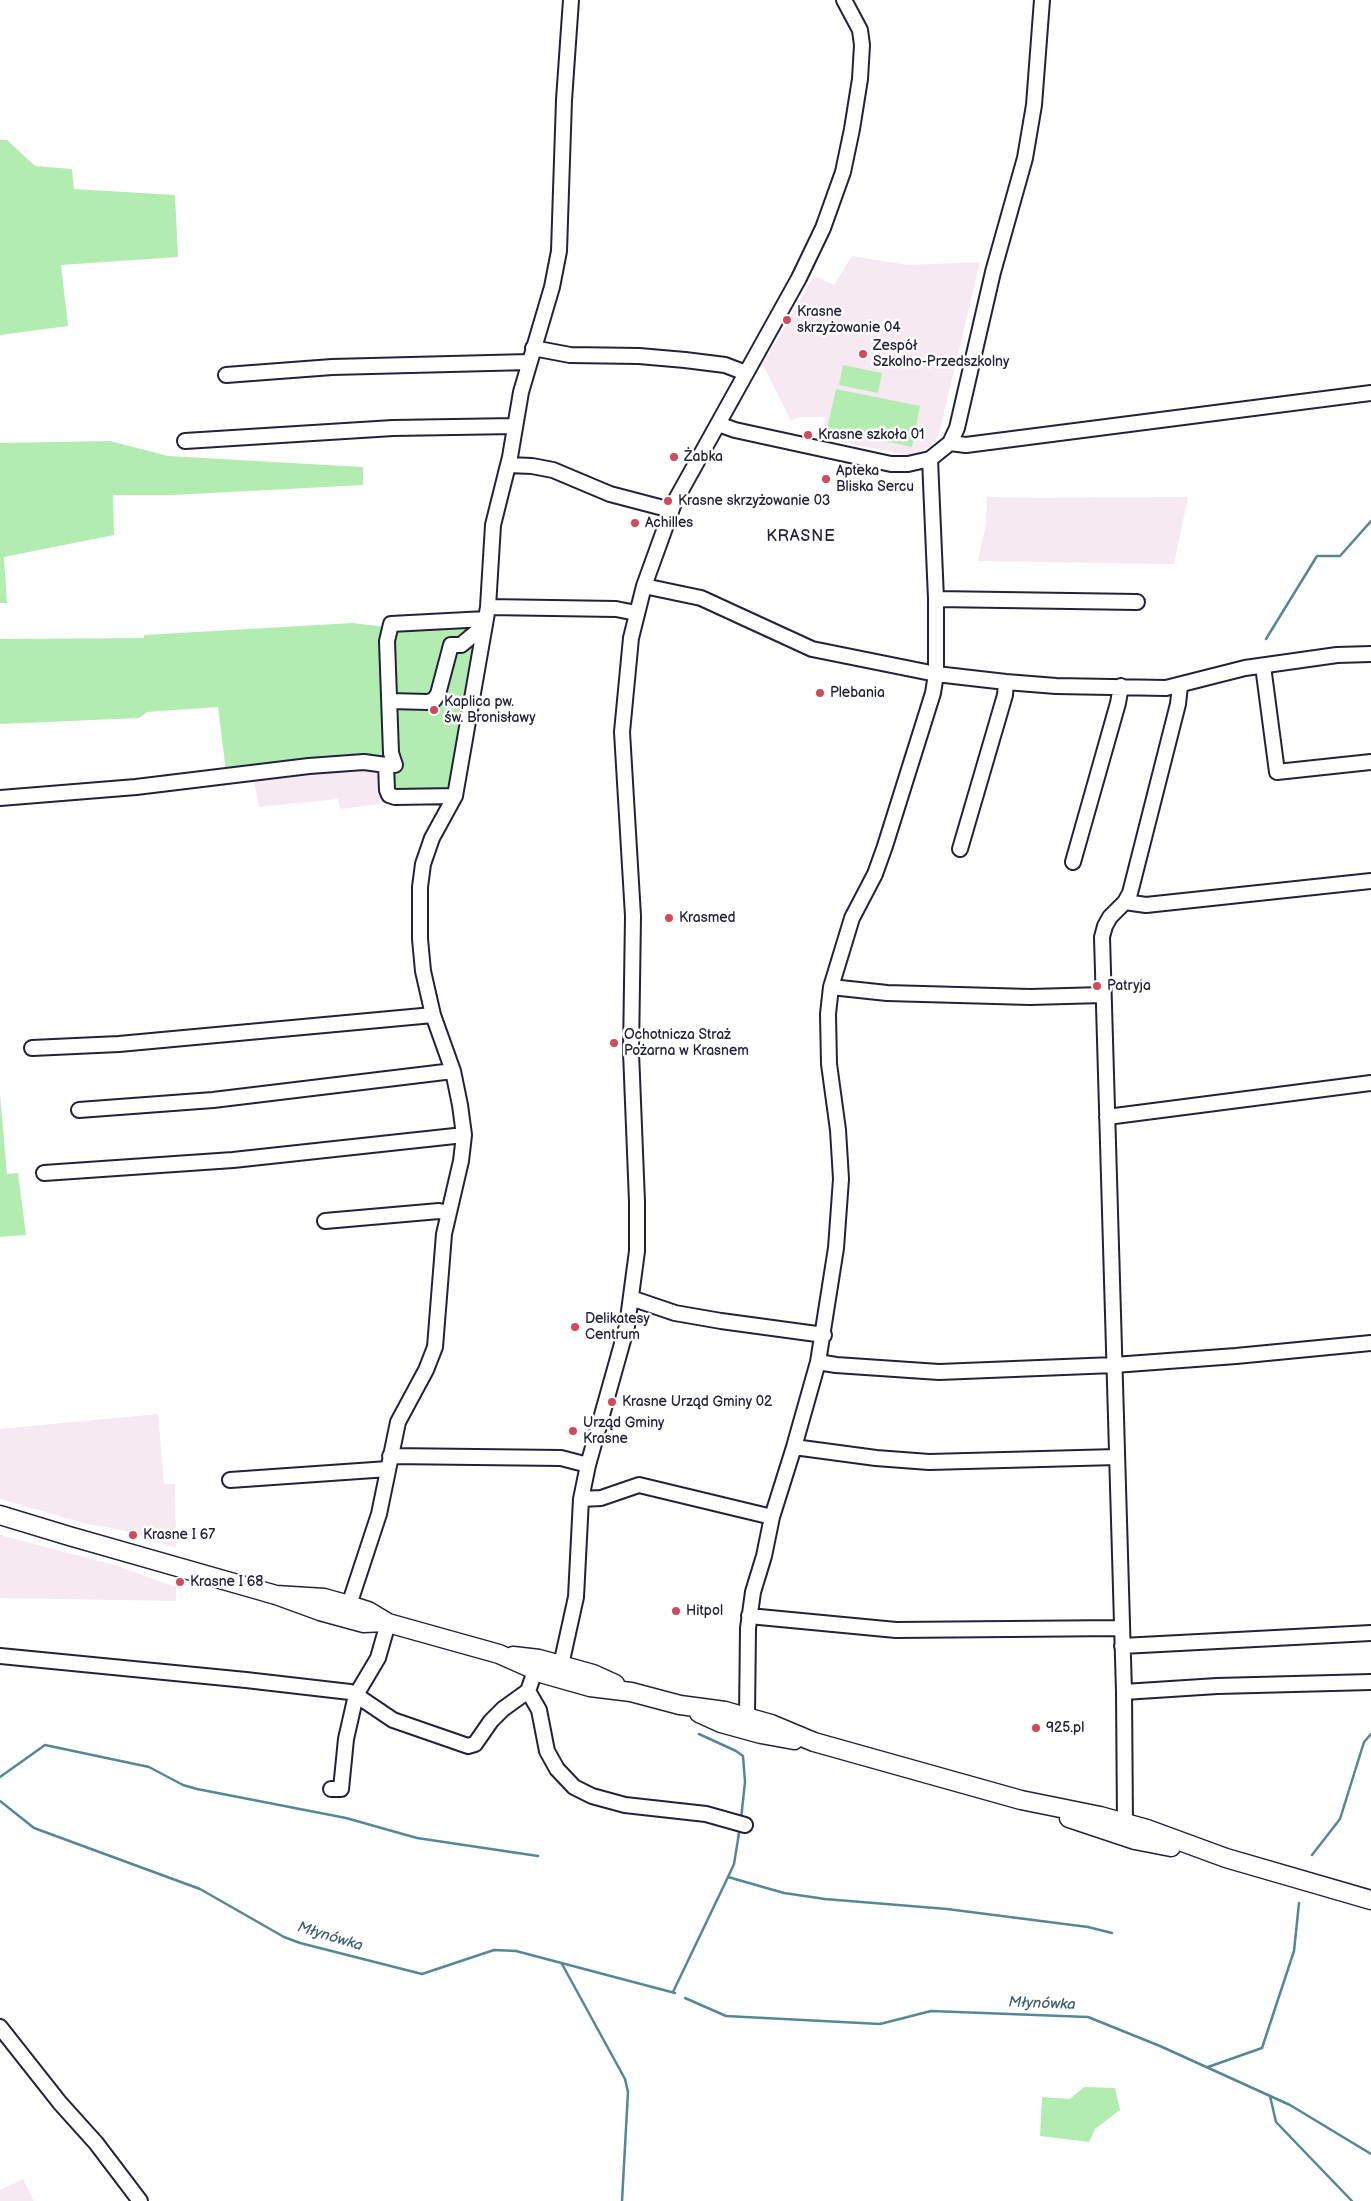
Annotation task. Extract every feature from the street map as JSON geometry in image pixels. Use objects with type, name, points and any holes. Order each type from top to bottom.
[{"type":"main road","points":[[0,1515],[276,1595],[359,1622],[387,1622]]},
{"type":"main road","points":[[0,1519],[24,1523]]},
{"type":"main road","points":[[276,1595],[324,1598],[368,1611],[387,1622],[499,1654],[540,1672],[574,1682],[631,1692],[680,1705],[725,1711],[747,1717],[771,1724],[814,1742],[1021,1800],[1125,1823],[1226,1858],[1371,1900]]},
{"type":"main road","points":[[499,1654],[539,1659],[593,1674],[631,1692]]},
{"type":"main road","points":[[680,1705],[721,1723],[761,1734],[814,1742]]},
{"type":"main road","points":[[1021,1800],[1135,1840],[1226,1858]]},
{"type":"street","points":[[359,1622],[352,1615],[349,1605],[376,1525],[398,1422],[426,1370],[435,1347],[444,1234],[461,1161],[464,1135],[460,1105],[453,1071],[433,1015],[423,971],[420,939],[420,887],[423,864],[432,838],[455,796],[486,617],[493,526],[508,465],[528,362],[552,287],[559,251],[564,100],[571,0]]},
{"type":"street","points":[[574,1682],[567,1676],[561,1665],[576,1597],[581,1499],[588,1464],[624,1334],[631,1298],[637,1230],[631,1052],[633,916],[622,732],[630,647],[636,613],[644,586],[671,510],[798,278],[823,228],[842,172],[852,129],[860,79],[862,45],[860,30],[844,0]]},
{"type":"street","points":[[718,424],[735,430],[891,464],[908,464],[930,459],[950,443],[957,428],[993,272],[1026,158],[1034,105],[1042,0]]},
{"type":"street","points":[[533,348],[570,355],[639,356],[685,360],[725,365],[746,373]]},
{"type":"street","points":[[226,375],[332,367],[528,362]]},
{"type":"street","points":[[950,443],[966,445],[1371,393]]},
{"type":"street","points":[[186,441],[393,428],[515,426]]},
{"type":"street","points":[[761,1734],[747,1717],[749,1616],[753,1592],[764,1556],[772,1517],[818,1362],[824,1335],[836,1248],[841,1179],[838,1130],[828,1064],[828,1014],[831,987],[852,918],[875,874],[886,846],[933,693],[936,674],[936,599],[930,459]]},
{"type":"street","points":[[508,465],[532,466],[553,470],[610,494],[671,510]]},
{"type":"street","points":[[644,586],[701,598],[812,649],[936,674],[1006,682],[1056,686],[1166,688],[1180,686],[1216,675],[1263,666],[1337,655],[1371,654]]},
{"type":"street","points":[[936,599],[1136,602]]},
{"type":"street","points":[[0,798],[136,787],[324,764],[364,762],[395,765],[391,753],[387,641],[391,624],[616,609],[636,613]]},
{"type":"street","points":[[390,702],[428,702],[434,700],[438,694],[450,645],[461,645],[486,617]]},
{"type":"street","points":[[1263,666],[1277,772],[1371,762]]},
{"type":"street","points":[[960,849],[1005,694],[1006,682]]},
{"type":"street","points":[[1073,862],[1118,703],[1121,686]]},
{"type":"street","points":[[1135,1840],[1125,1823],[1124,1692],[1102,937],[1104,926],[1125,902],[1130,892],[1178,704],[1180,686]]},
{"type":"street","points":[[386,765],[389,795],[395,797],[455,796]]},
{"type":"street","points":[[1125,902],[1146,905],[1371,881]]},
{"type":"street","points":[[831,987],[887,993],[1011,996],[1103,995]]},
{"type":"street","points":[[32,1048],[119,1044],[433,1015]]},
{"type":"street","points":[[79,1110],[213,1100],[453,1071]]},
{"type":"street","points":[[1107,1117],[1371,1083]]},
{"type":"street","points":[[44,1173],[233,1160],[464,1135]]},
{"type":"street","points":[[325,1221],[439,1211],[448,1213]]},
{"type":"street","points":[[631,1298],[675,1313],[824,1335]]},
{"type":"street","points":[[818,1362],[836,1365],[939,1372],[1114,1365],[1371,1344]]},
{"type":"street","points":[[794,1447],[876,1458],[929,1462],[1117,1457]]},
{"type":"street","points":[[230,1480],[389,1463],[561,1458],[588,1464]]},
{"type":"street","points":[[581,1499],[601,1498],[639,1485],[772,1517]]},
{"type":"street","points":[[324,1612],[349,1605]]},
{"type":"street","points":[[749,1616],[896,1630],[1121,1628]]},
{"type":"street","points":[[331,1789],[341,1789],[346,1739],[356,1695],[378,1658],[387,1622]]},
{"type":"street","points":[[1122,1646],[1371,1633]]},
{"type":"street","points":[[0,1656],[350,1692],[393,1720],[468,1746],[475,1744],[491,1721],[503,1709],[528,1691],[540,1672],[561,1665]]},
{"type":"street","points":[[1124,1692],[1217,1686],[1371,1682]]},
{"type":"street","points":[[528,1691],[539,1710],[547,1751],[557,1769],[574,1787],[592,1796],[625,1805],[706,1814],[745,1824]]},
{"type":"street","points":[[721,1723],[733,1723],[747,1717]]},
{"type":"street","points":[[1104,1830],[1112,1830],[1125,1823]]},
{"type":"street","points":[[0,2027],[60,2103],[96,2143],[140,2201]]},
{"type":"shaded area","name":"Zespół Szkolno-Przedszkolny","points":[[852,256],[908,265],[980,262],[939,434],[932,446],[921,451],[907,455],[841,442],[823,434],[825,417],[800,417],[791,421],[762,363],[774,346],[814,276],[834,285]]},
{"type":"shaded area","points":[[987,497],[1188,497],[1174,564],[978,561],[986,524]]},
{"type":"shaded area","points":[[375,767],[381,773],[380,804],[340,809],[338,799],[259,807],[253,775]]},
{"type":"shaded area","points":[[158,1414],[164,1484],[175,1484],[176,1548],[131,1532],[83,1523],[0,1499],[0,1429]]},
{"type":"shaded area","points":[[0,1535],[114,1565],[176,1587],[176,1601],[0,1598]]},
{"type":"shaded area","points":[[23,2179],[34,2201],[0,2201],[0,2190]]},
{"type":"green space","points":[[0,140],[7,140],[35,166],[72,169],[74,189],[175,195],[178,257],[61,265],[68,326],[0,335]]},
{"type":"green space","points":[[843,365],[882,373],[878,393],[839,385]]},
{"type":"green space","points":[[836,389],[920,406],[912,447],[827,429]]},
{"type":"green space","points":[[110,441],[168,456],[363,467],[363,485],[173,495],[113,495],[114,535],[4,557],[7,603],[0,603],[0,443]]},
{"type":"green space","points":[[353,623],[394,628],[474,623],[477,630],[470,685],[447,789],[438,792],[400,793],[395,790],[392,784],[390,758],[337,759],[226,772],[218,707],[147,712],[139,718],[0,724],[0,639],[144,638],[144,635]]},
{"type":"green space","points":[[0,1094],[7,1174],[18,1173],[26,1235],[0,1237]]},
{"type":"green space","points":[[1084,2087],[1115,2088],[1120,2110],[1095,2129],[1089,2142],[1040,2136],[1042,2097],[1070,2099]]},
{"type":"waterway","points":[[1266,639],[1317,556],[1340,556],[1371,521]]},
{"type":"waterway","points":[[699,1734],[743,1756],[745,1782],[741,1819]]},
{"type":"waterway","points":[[1312,1855],[1340,1819],[1364,1742],[1371,1734]]},
{"type":"waterway","points":[[0,1777],[45,1745],[149,1767],[183,1785],[197,1789],[346,1818],[417,1838],[538,1856]]},
{"type":"waterway","name":"Młynówka","points":[[0,1801],[34,1828],[200,1889],[284,1937],[300,1943],[422,1974],[494,1950],[516,1951],[675,1993]]},
{"type":"waterway","points":[[728,1877],[734,1864],[740,1827]]},
{"type":"waterway","points":[[673,1992],[728,1877],[784,1893],[825,1899],[947,1909],[1088,1927],[1112,1933]]},
{"type":"waterway","points":[[1208,2067],[1262,2048],[1294,1951],[1299,1903]]},
{"type":"waterway","points":[[562,1964],[625,2079],[628,2092],[622,2201]]},
{"type":"waterway","name":"Młynówka","points":[[685,1998],[726,2016],[880,2024],[931,2011],[1088,2017],[1160,2046],[1290,2105],[1371,2154]]},
{"type":"waterway","points":[[1270,2096],[1276,2122],[1352,2201]]},
{"type":"place","name":"Krasne skrzyżowanie 04","points":[[787,320]]},
{"type":"place","name":"Zespół Szkolno-Przedszkolny","points":[[863,354]]},
{"type":"place","name":"Krasne szkoła 01","points":[[808,435]]},
{"type":"place","name":"Żabka","points":[[674,457]]},
{"type":"place","name":"Apteka Bliska Sercu","points":[[826,479]]},
{"type":"place","name":"Krasne skrzyżowanie 03","points":[[668,501]]},
{"type":"place","name":"Achilles","points":[[635,523]]},
{"type":"place","name":"Plebania","points":[[820,693]]},
{"type":"place","name":"Kaplica pw. św. Bronisławy","points":[[434,710]]},
{"type":"place","name":"Krasmed","points":[[669,918]]},
{"type":"place","name":"Patryja","points":[[1097,986]]},
{"type":"place","name":"Ochotnicza Straż Pożarna w Krasnem","points":[[614,1043]]},
{"type":"place","name":"Delikatesy Centrum","points":[[575,1327]]},
{"type":"place","name":"Krasne Urząd Gminy 02","points":[[612,1402]]},
{"type":"place","name":"Urząd Gminy Krasne","points":[[573,1431]]},
{"type":"place","name":"Krasne I 67","points":[[133,1535]]},
{"type":"place","name":"Krasne I 68","points":[[180,1582]]},
{"type":"place","name":"Hitpol","points":[[676,1611]]},
{"type":"place","name":"925.pl","points":[[1036,1728]]},
{"type":"district","name":"KRASNE","points":[[801,537]]}]
